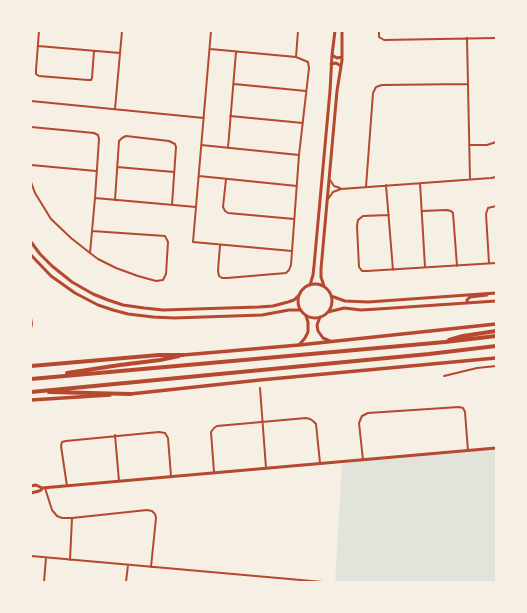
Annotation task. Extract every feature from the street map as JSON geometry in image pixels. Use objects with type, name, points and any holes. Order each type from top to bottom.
[{"type":"highway","points":[[445,342],[458,337],[496,331]]},
{"type":"highway","points":[[31,379],[445,342],[496,336]]},
{"type":"highway","points":[[31,392],[421,355],[496,346]]},
{"type":"highway","points":[[31,366],[159,355],[183,355]]},
{"type":"highway","points":[[54,377],[70,372],[160,360],[183,355]]},
{"type":"highway","points":[[31,392],[131,394]]},
{"type":"main road","points":[[183,355],[299,345],[496,324]]},
{"type":"main road","points":[[31,400],[131,394],[260,380],[496,358]]},
{"type":"street","points":[[39,31],[36,70],[36,74],[39,76],[91,80],[94,51]]},
{"type":"street","points":[[115,109],[122,31]]},
{"type":"street","points":[[211,31],[193,242],[292,251]]},
{"type":"street","points":[[296,57],[298,31]]},
{"type":"street","points":[[310,285],[314,271],[335,31]]},
{"type":"street","points":[[328,312],[332,304],[331,296],[330,292],[324,286],[321,269],[338,82],[342,57],[342,31]]},
{"type":"street","points":[[379,31],[380,37],[384,40],[496,38]]},
{"type":"street","points":[[467,38],[470,179]]},
{"type":"street","points":[[38,46],[120,53]]},
{"type":"street","points":[[210,49],[296,57],[308,62],[309,68],[297,186],[291,265],[289,270],[286,273],[222,278],[219,276],[218,271],[220,245]]},
{"type":"street","points":[[228,148],[236,52]]},
{"type":"street","points":[[332,55],[337,58],[342,57]]},
{"type":"street","points":[[332,64],[336,63],[341,66]]},
{"type":"street","points":[[233,84],[306,91]]},
{"type":"street","points":[[366,186],[373,93],[376,88],[382,85],[468,84]]},
{"type":"street","points":[[31,101],[204,118]]},
{"type":"street","points":[[230,116],[303,123]]},
{"type":"street","points":[[31,128],[94,133],[98,136],[95,198],[90,253]]},
{"type":"street","points":[[115,200],[119,141],[126,136],[169,141],[175,144],[172,205]]},
{"type":"street","points":[[469,145],[486,145],[496,142]]},
{"type":"street","points":[[201,145],[300,155]]},
{"type":"street","points":[[31,165],[96,171]]},
{"type":"street","points":[[117,168],[174,172]]},
{"type":"street","points":[[199,176],[226,180],[297,186]]},
{"type":"street","points":[[328,199],[333,192],[341,189],[496,177]]},
{"type":"street","points":[[226,180],[223,207],[224,211],[228,213],[294,219]]},
{"type":"street","points":[[329,180],[334,186],[341,189]]},
{"type":"street","points":[[31,182],[35,193],[51,219],[71,238],[98,259],[116,268],[138,276],[156,281],[163,280],[166,274],[168,242],[165,236],[92,231]]},
{"type":"street","points":[[420,183],[425,267]]},
{"type":"street","points":[[386,185],[393,270]]},
{"type":"street","points":[[95,198],[196,207]]},
{"type":"street","points":[[489,263],[486,214],[488,208],[496,206]]},
{"type":"street","points":[[422,211],[447,210],[453,213],[457,266]]},
{"type":"street","points":[[389,215],[363,216],[358,220],[359,267],[362,271],[496,263]]},
{"type":"street","points":[[31,242],[49,263],[72,282],[93,294],[123,305],[168,310],[273,306],[294,300],[302,290],[310,285],[317,284],[324,286]]},
{"type":"street","points":[[31,255],[51,276],[75,293],[98,305],[128,314],[174,318],[262,315],[289,310],[301,310]]},
{"type":"street","points":[[331,296],[345,301],[368,302],[494,293]]},
{"type":"street","points":[[467,302],[470,297],[494,293]]},
{"type":"street","points":[[299,345],[308,332],[308,322],[306,316],[298,304],[300,294]]},
{"type":"street","points":[[306,316],[313,318],[320,317],[328,312],[339,309],[378,309],[496,301]]},
{"type":"street","points":[[320,317],[318,322],[318,331],[323,338],[330,341]]},
{"type":"street","points":[[31,318],[31,328]]},
{"type":"street","points":[[444,376],[477,368],[496,366]]},
{"type":"street","points":[[260,388],[266,469]]},
{"type":"street","points":[[363,460],[360,423],[362,416],[368,413],[459,406],[463,408],[465,412],[468,451]]},
{"type":"street","points":[[214,473],[211,432],[217,426],[306,418],[314,421],[316,424],[320,464]]},
{"type":"street","points":[[67,486],[61,446],[62,442],[115,436],[159,432],[165,433],[168,438],[171,476]]},
{"type":"street","points":[[115,436],[120,481]]},
{"type":"street","points":[[31,486],[43,488],[496,448]]},
{"type":"street","points":[[31,493],[39,491],[43,488]]},
{"type":"street","points":[[43,488],[53,512],[59,517],[72,518],[147,510],[152,511],[156,518],[151,567]]},
{"type":"street","points":[[70,560],[72,518]]},
{"type":"street","points":[[31,556],[323,582]]},
{"type":"street","points":[[44,582],[46,558]]},
{"type":"street","points":[[126,582],[128,565]]},
{"type":"shaded area","points":[[496,448],[496,582],[335,582],[342,464],[363,460]]}]
